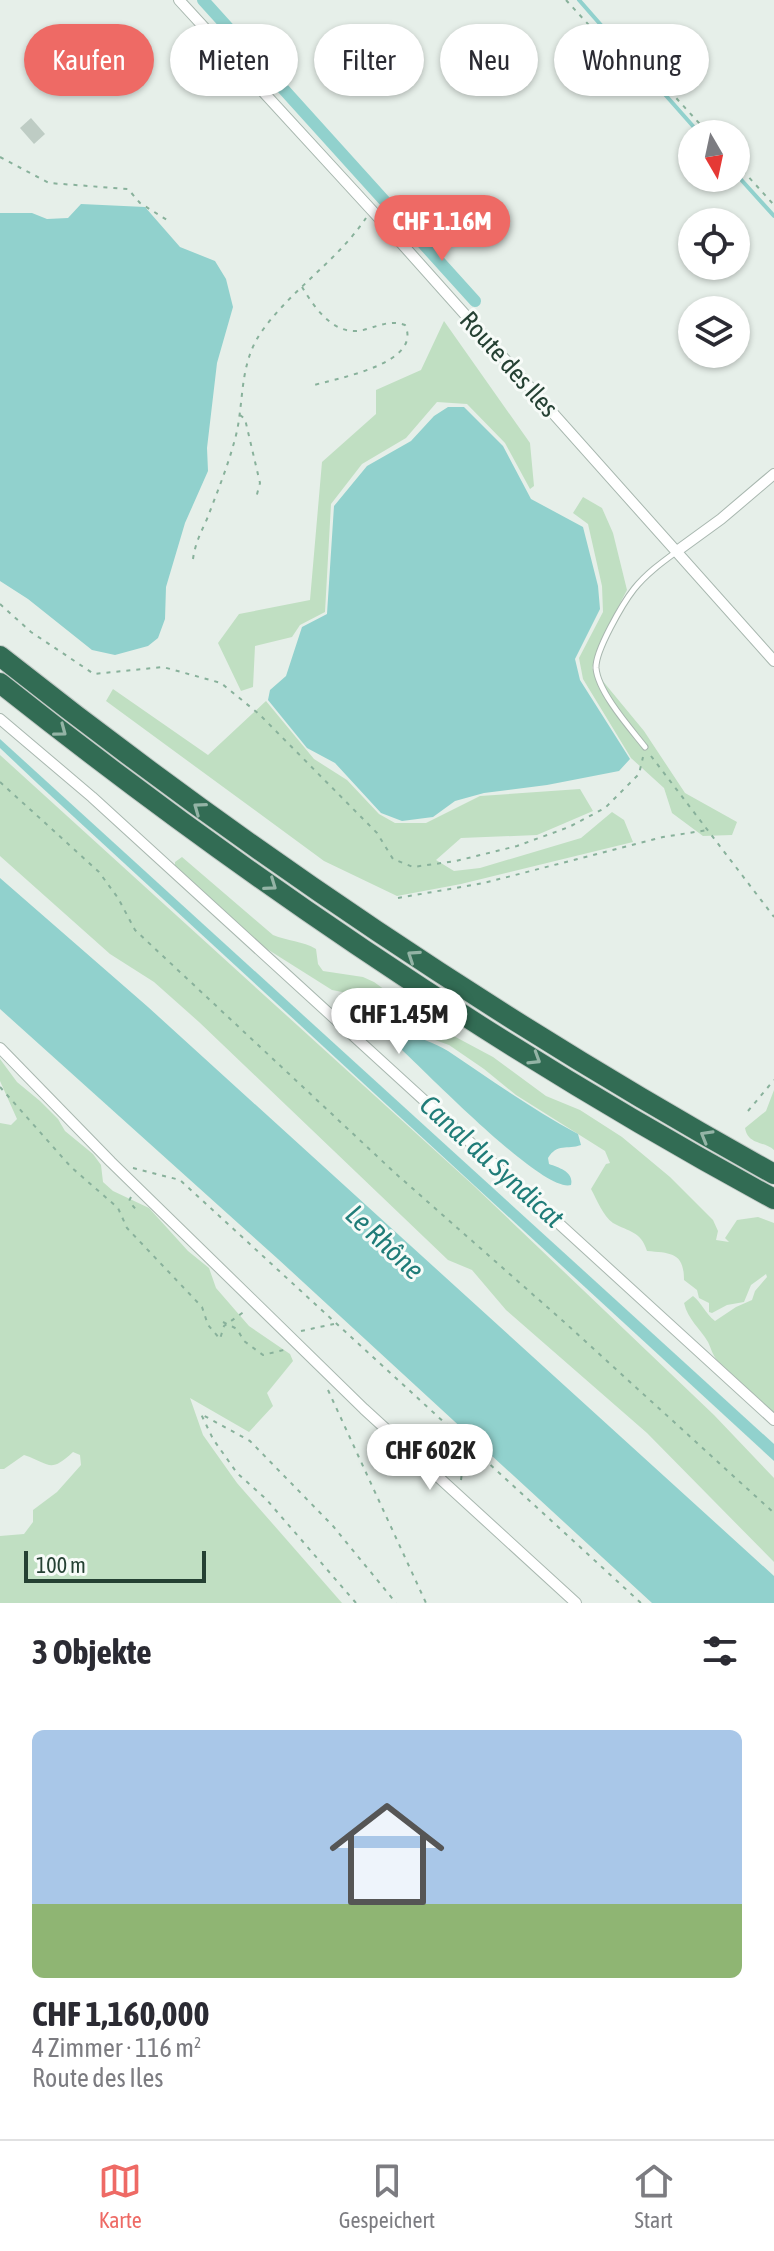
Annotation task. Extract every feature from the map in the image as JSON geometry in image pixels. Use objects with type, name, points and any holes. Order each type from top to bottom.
[{"type":"highway","points":[[0,656],[168,785],[371,928],[584,1064],[774,1174]]},
{"type":"highway","points":[[0,683],[171,814],[355,944],[616,1108],[774,1199]]},
{"type":"street","name":"Route des Iles","points":[[179,0],[774,661]]},
{"type":"street","points":[[677,551],[774,474]]},
{"type":"street","points":[[0,719],[92,797],[774,1420]]},
{"type":"street","points":[[0,1048],[286,1334],[576,1603]]},
{"type":"lane","points":[[645,747],[620,715],[595,666],[604,640],[633,590],[657,565],[677,551]]},
{"type":"path","points":[[566,0],[631,71],[667,88],[696,120]]},
{"type":"path","points":[[0,157],[49,183],[128,189],[140,203],[167,220]]},
{"type":"path","points":[[750,178],[774,205]]},
{"type":"path","points":[[193,559],[230,457],[240,414],[243,375],[255,342],[273,317],[346,244],[371,211]]},
{"type":"path","points":[[302,287],[326,320],[342,328],[362,331],[398,322],[405,325],[408,333],[408,343],[389,360],[314,385]]},
{"type":"path","points":[[240,414],[245,419],[260,483],[256,498]]},
{"type":"path","points":[[0,604],[31,632],[94,674],[163,667],[221,683],[259,714],[377,833],[393,859],[413,867],[456,861],[517,846],[569,827],[605,808],[639,774],[645,747]]},
{"type":"path","points":[[645,747],[774,917]]},
{"type":"path","points":[[0,782],[99,872],[118,898],[135,930],[405,1183],[563,1321],[774,1513]]},
{"type":"path","points":[[398,898],[484,883],[663,837],[708,830]]},
{"type":"path","points":[[748,1111],[774,1080]]},
{"type":"path","points":[[0,1087],[71,1167],[118,1208],[127,1228],[202,1307],[208,1325],[220,1339],[225,1323],[238,1316]]},
{"type":"path","points":[[111,1162],[180,1180],[641,1603]]},
{"type":"path","points":[[225,1323],[237,1329],[244,1341],[263,1355],[290,1348],[308,1354]]},
{"type":"path","points":[[286,1334],[335,1324]]},
{"type":"path","points":[[325,1383],[426,1603]]},
{"type":"path","points":[[356,1603],[266,1499],[237,1473],[213,1439],[201,1414],[250,1441],[333,1526],[396,1603]]},
{"type":"path","points":[[459,1496],[467,1442]]},
{"type":"green space","points":[[444,321],[530,443],[534,486],[530,489],[505,443],[467,404],[437,402],[406,438],[362,464],[331,504],[325,612],[300,625],[292,637],[255,646],[253,687],[241,691],[218,643],[239,614],[310,600],[322,462],[376,414],[376,390],[421,370]]},
{"type":"green space","points":[[583,497],[602,508],[613,533],[627,590],[607,628],[592,668],[644,731],[685,793],[737,822],[732,835],[703,836],[672,813],[664,788],[631,758],[583,679],[579,658],[603,612],[602,586],[588,524],[573,513]]},
{"type":"green space","points":[[113,689],[208,755],[266,701],[314,759],[347,780],[379,814],[395,823],[426,823],[480,796],[580,789],[593,811],[537,835],[461,838],[436,860],[454,871],[480,868],[581,838],[612,812],[624,820],[633,842],[461,884],[397,896],[324,861],[106,701]]},
{"type":"green space","points":[[0,755],[473,1185],[714,1415],[774,1478],[774,1562],[647,1433],[506,1310],[472,1270],[448,1260],[199,1022],[154,982],[110,954],[0,856]]},
{"type":"green space","points":[[182,857],[273,935],[316,949],[318,964],[323,971],[363,977],[374,982],[435,1026],[493,1057],[546,1096],[580,1110],[622,1137],[670,1177],[713,1220],[718,1231],[716,1240],[729,1242],[725,1238],[737,1220],[758,1217],[774,1223],[774,1413],[717,1360],[684,1303],[693,1296],[715,1321],[752,1300],[766,1274],[751,1285],[744,1302],[709,1312],[709,1303],[699,1298],[697,1290],[684,1280],[679,1259],[670,1254],[647,1251],[638,1236],[613,1223],[603,1212],[591,1189],[606,1164],[610,1163],[605,1151],[516,1095],[449,1045],[410,1031],[384,1006],[367,997],[332,990],[267,949],[229,918],[175,866],[175,862]]},
{"type":"green space","points":[[0,1059],[17,1082],[58,1119],[65,1131],[93,1154],[101,1165],[103,1182],[113,1191],[149,1208],[188,1251],[209,1268],[216,1288],[249,1326],[290,1354],[293,1361],[267,1393],[273,1406],[249,1432],[190,1398],[203,1435],[237,1483],[342,1603],[0,1603],[0,1536],[24,1534],[33,1522],[33,1510],[57,1492],[81,1465],[80,1455],[73,1452],[54,1465],[24,1455],[0,1469],[0,1123],[11,1125],[17,1119],[0,1081]]},
{"type":"green space","points":[[774,1090],[774,1150],[749,1137],[745,1128],[766,1111]]},
{"type":"water","points":[[81,204],[145,207],[180,247],[215,261],[226,279],[233,307],[217,363],[207,448],[208,471],[185,523],[166,587],[165,619],[158,638],[148,646],[115,655],[92,650],[28,599],[0,581],[0,213],[32,213],[47,219],[68,218]]},
{"type":"water","points":[[448,407],[464,407],[503,446],[531,499],[583,527],[598,586],[600,609],[575,659],[580,680],[630,759],[619,771],[484,793],[455,801],[433,817],[402,821],[381,813],[335,763],[307,748],[268,700],[270,690],[286,676],[302,627],[327,614],[334,506],[367,466],[411,441],[434,416]]},
{"type":"water","name":"Canal du Syndicat","points":[[0,739],[774,1444],[774,1461],[37,783],[0,748]]},
{"type":"water","name":"Le Rhône","points":[[0,878],[148,1007],[774,1576],[774,1603],[652,1603],[278,1259],[0,1009]]},
{"type":"water","points":[[366,998],[409,1032],[448,1051],[578,1134],[581,1145],[559,1149],[548,1158],[549,1164],[568,1174],[571,1185],[554,1182],[529,1166],[467,1112],[362,1013],[358,1000]]},
{"type":"building","points":[[31,118],[45,134],[34,144],[20,128]]},
{"type":"waterway","points":[[203,0],[475,301]]},
{"type":"waterway","points":[[579,0],[600,24]]},
{"type":"waterway","points":[[666,96],[688,120]]},
{"type":"waterway","points":[[750,189],[774,216]]}]
